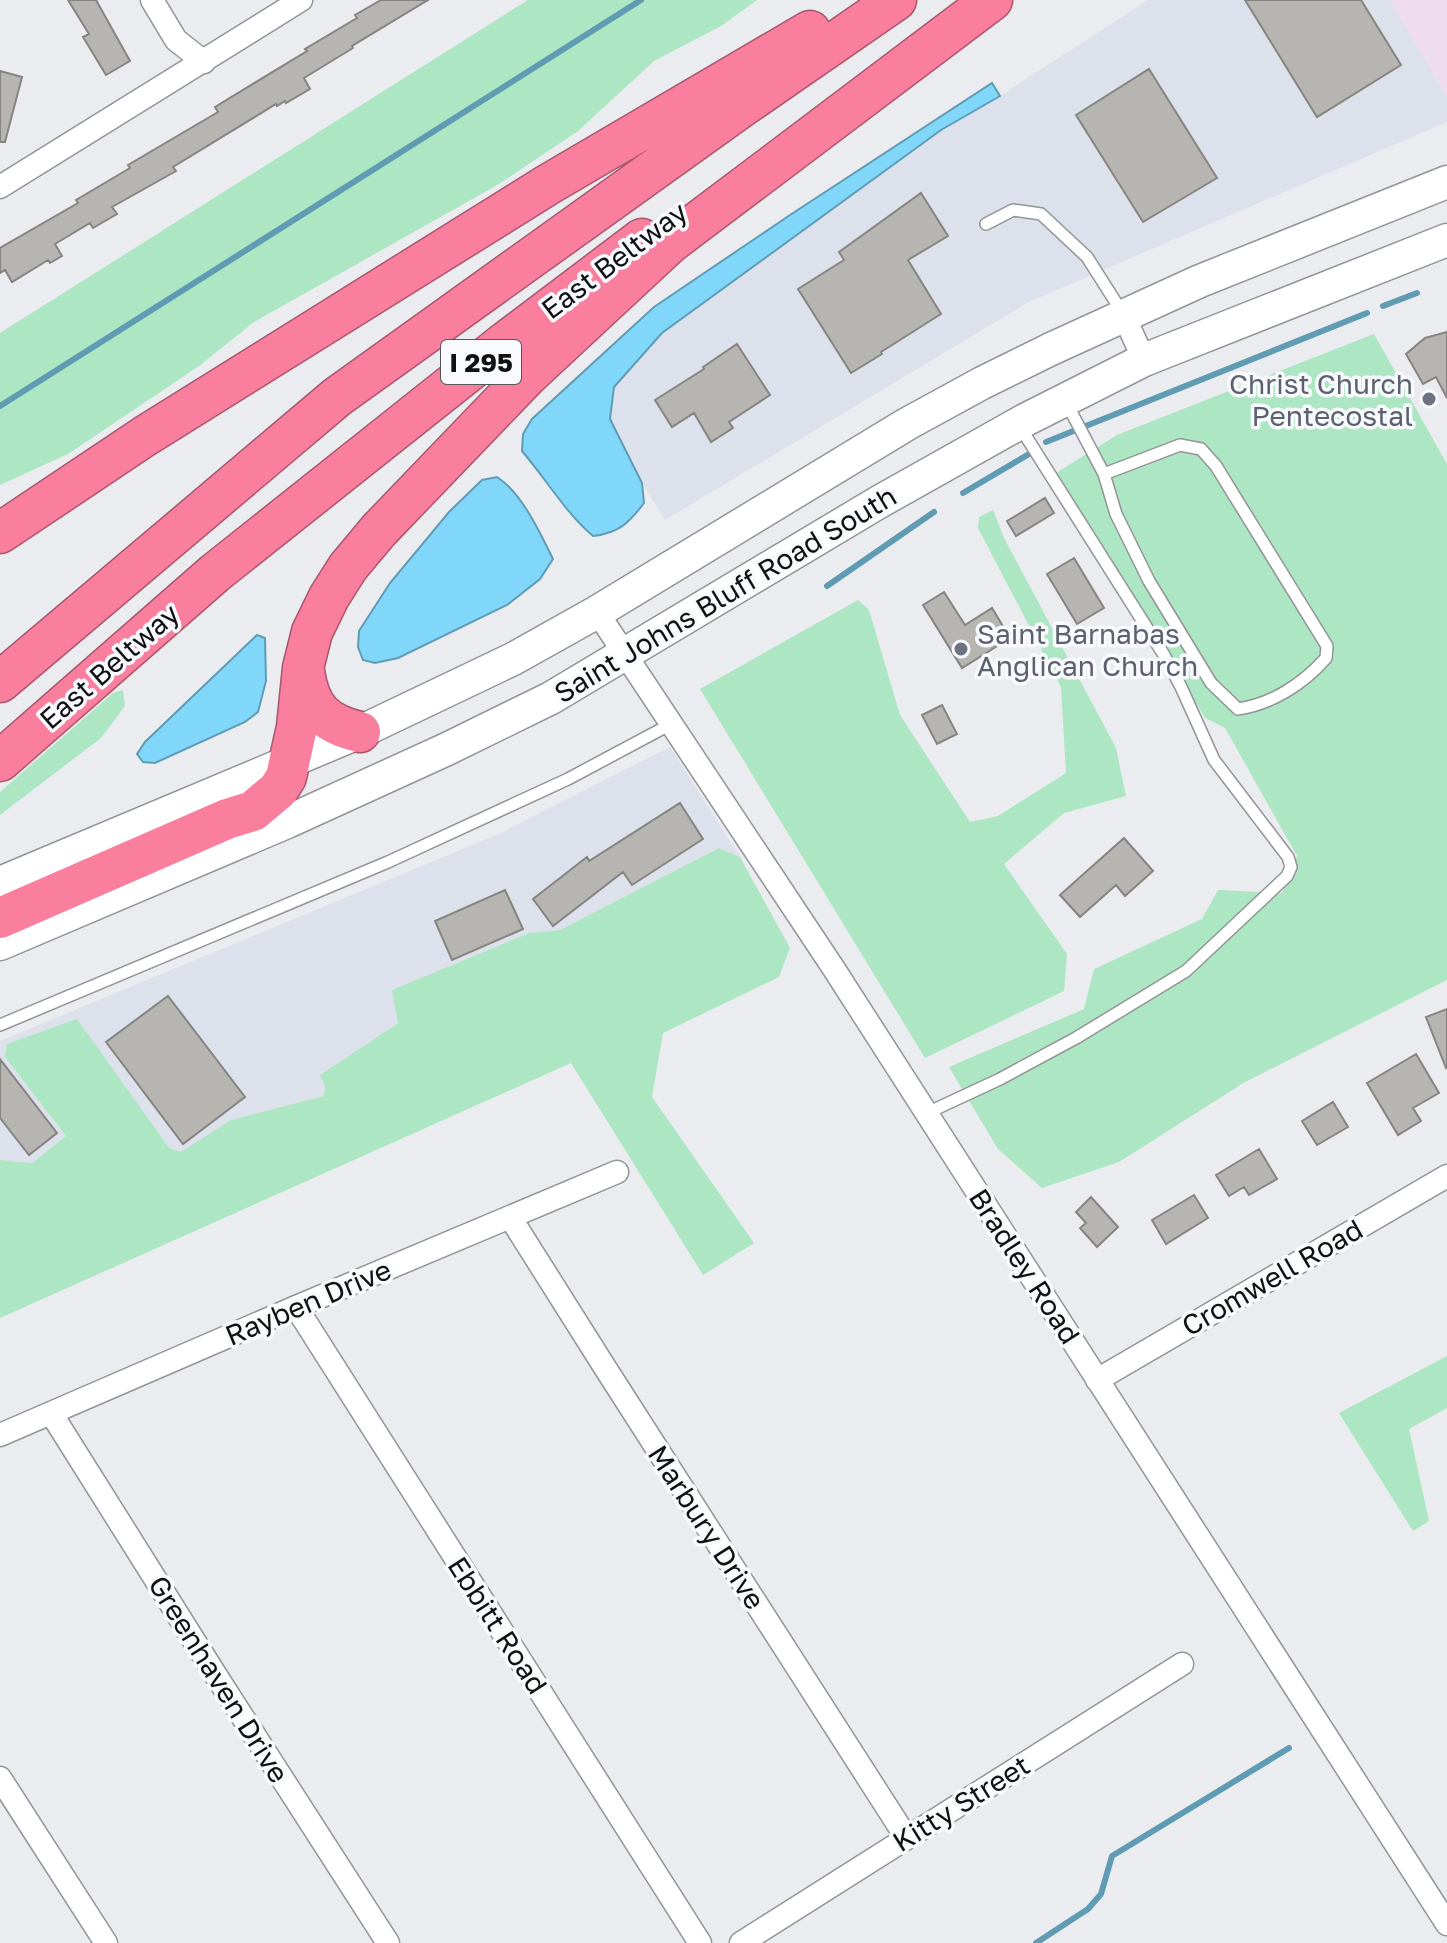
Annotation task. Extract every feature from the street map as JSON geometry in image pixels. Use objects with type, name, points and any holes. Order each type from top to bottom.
[{"type":"highway","points":[[0,533],[145,436],[536,193],[861,0]]},
{"type":"highway","name":"East Beltway","points":[[0,682],[337,397],[896,0]]},
{"type":"highway","points":[[0,918],[227,819],[253,811],[278,790],[286,777],[290,761],[303,668],[312,632],[348,567],[411,496],[527,376],[670,243],[991,0]]},
{"type":"highway","name":"East Beltway","points":[[0,761],[215,573],[503,344],[745,160],[991,0]]},
{"type":"highway","points":[[303,668],[306,686],[316,708],[332,723],[360,732]]},
{"type":"main road","name":"Saint Johns Bluff Road South","points":[[0,883],[360,732],[513,659],[597,612],[907,424],[982,383],[1200,281],[1447,182]]},
{"type":"main road","name":"Saint Johns Bluff Road South","points":[[0,944],[287,822],[551,698],[879,502],[1018,424],[1144,360],[1447,240]]},
{"type":"street","points":[[152,0],[176,40],[204,62]]},
{"type":"street","points":[[0,187],[301,0]]},
{"type":"street","points":[[1124,316],[1144,360]]},
{"type":"street","name":"Bradley Road","points":[[597,612],[834,969],[1447,1924]]},
{"type":"street","name":"Rayben Drive","points":[[0,1435],[617,1172]]},
{"type":"street","name":"Cromwell Road","points":[[1097,1380],[1447,1176]]},
{"type":"street","name":"Marbury Drive","points":[[510,1217],[906,1837]]},
{"type":"street","name":"Ebbitt Road","points":[[296,1307],[700,1943]]},
{"type":"street","name":"Greenhaven Drive","points":[[51,1413],[388,1943]]},
{"type":"street","name":"Kitty Street","points":[[741,1943],[1182,1664]]},
{"type":"street","points":[[0,1778],[106,1943]]},
{"type":"lane","points":[[986,224],[1013,210],[1041,214],[1087,257],[1124,316]]},
{"type":"lane","points":[[1065,400],[1104,474],[1116,514],[1149,581],[1211,683],[1238,709],[1280,696],[1313,673],[1326,658],[1327,646],[1216,466],[1201,449],[1180,445],[1104,474]]},
{"type":"lane","points":[[927,1113],[1000,1079],[1076,1038],[1186,971],[1287,876],[1291,867],[1288,857],[1214,760],[1164,655],[1018,424]]},
{"type":"lane","points":[[0,1025],[388,862],[568,779],[671,724]]},
{"type":"shaded area","points":[[1148,0],[1390,0],[1447,97],[1447,122],[1029,302],[665,520],[642,483],[610,419],[614,387],[662,334],[942,130]]},
{"type":"shaded area","points":[[1390,0],[1447,0],[1447,97]]},
{"type":"shaded area","points":[[670,747],[740,857],[719,848],[560,930],[529,933],[393,990],[398,1023],[321,1074],[324,1096],[231,1120],[181,1153],[5,1057],[66,1136],[32,1163],[0,1160],[0,1041],[494,836]]},
{"type":"green space","points":[[528,0],[757,0],[721,26],[654,61],[578,131],[499,184],[254,322],[199,366],[68,454],[0,485],[0,333]]},
{"type":"green space","points":[[1374,334],[1447,464],[1447,980],[1245,1082],[1119,1162],[1042,1188],[998,1149],[949,1067],[1084,1009],[1094,969],[1202,919],[1218,890],[1282,893],[1297,856],[1225,728],[1205,718],[1056,473],[1117,435]]},
{"type":"green space","points":[[993,510],[1004,538],[1116,748],[1126,796],[1064,813],[1004,864],[1067,954],[1064,991],[925,1058],[700,689],[858,600],[869,610],[900,715],[970,822],[998,816],[1066,773],[1061,687],[978,528],[979,517]]},
{"type":"green space","points":[[123,690],[125,706],[101,738],[0,815],[0,792],[113,693]]},
{"type":"green space","points":[[719,848],[740,857],[790,948],[779,977],[663,1033],[652,1097],[754,1243],[703,1275],[571,1063],[0,1318],[0,1160],[32,1163],[66,1136],[5,1057],[7,1044],[77,1019],[169,1148],[181,1152],[231,1120],[324,1096],[325,1086],[320,1075],[398,1023],[392,990],[529,933],[560,930]]},
{"type":"green space","points":[[1447,1356],[1447,1408],[1409,1429],[1429,1521],[1413,1531],[1339,1413]]},
{"type":"water","points":[[992,83],[1000,96],[941,130],[662,333],[614,387],[610,419],[642,483],[644,503],[623,526],[610,532],[593,536],[583,527],[522,451],[523,434],[532,419],[654,307]]},
{"type":"water","points":[[497,477],[522,503],[553,559],[540,579],[507,605],[398,658],[375,663],[363,660],[358,647],[359,631],[390,583],[449,512],[482,480]]},
{"type":"water","points":[[257,635],[265,638],[266,681],[258,712],[245,722],[155,763],[143,762],[137,754],[145,742]]},
{"type":"building","points":[[68,0],[96,0],[130,61],[106,75],[83,37],[89,34]]},
{"type":"building","points":[[381,0],[428,0],[304,78],[310,89],[286,103],[276,104],[173,167],[176,171],[112,207],[117,214],[93,228],[90,223],[55,244],[62,256],[50,263],[48,260],[12,282],[5,270],[0,273],[0,248],[78,203],[76,200],[130,168],[128,165],[218,112],[215,107],[307,51],[305,49]]},
{"type":"building","points":[[1245,0],[1361,0],[1401,65],[1317,117]]},
{"type":"building","points":[[1149,69],[1217,178],[1143,222],[1076,115]]},
{"type":"building","points":[[0,71],[22,77],[5,142],[0,142]]},
{"type":"building","points":[[921,193],[948,236],[908,260],[941,314],[851,373],[798,289],[844,260],[839,252]]},
{"type":"building","points":[[1447,332],[1447,398],[1436,377],[1423,384],[1406,354],[1425,338]]},
{"type":"building","points":[[737,344],[770,395],[729,422],[733,428],[711,442],[694,413],[672,427],[655,400]]},
{"type":"building","points":[[1045,498],[1054,513],[1016,536],[1007,521]]},
{"type":"building","points":[[1074,558],[1104,608],[1077,624],[1047,574]]},
{"type":"building","points":[[944,592],[965,625],[992,608],[1010,638],[962,668],[923,605]]},
{"type":"building","points":[[942,705],[957,734],[937,744],[922,715]]},
{"type":"building","points":[[680,803],[703,839],[632,885],[623,872],[553,926],[533,899],[587,857],[589,861]]},
{"type":"building","points":[[1124,838],[1153,871],[1125,896],[1116,885],[1080,917],[1060,895]]},
{"type":"building","points":[[505,890],[523,929],[452,960],[435,921]]},
{"type":"building","points":[[168,996],[245,1097],[183,1144],[106,1042]]},
{"type":"building","points":[[1447,1009],[1447,1067],[1446,1068],[1426,1017]]},
{"type":"building","points":[[1416,1054],[1439,1093],[1413,1108],[1421,1121],[1398,1135],[1367,1083]]},
{"type":"building","points":[[0,1059],[57,1133],[29,1155],[0,1118]]},
{"type":"building","points":[[1333,1102],[1348,1127],[1317,1145],[1302,1121]]},
{"type":"building","points":[[1259,1149],[1277,1179],[1249,1195],[1244,1187],[1229,1196],[1216,1175]]},
{"type":"building","points":[[1194,1195],[1208,1218],[1166,1244],[1152,1220]]},
{"type":"building","points":[[1091,1197],[1118,1227],[1097,1247],[1080,1228],[1086,1223],[1076,1212]]},
{"type":"waterway","points":[[0,406],[641,0]]},
{"type":"waterway","points":[[1383,306],[1417,293]]},
{"type":"waterway","points":[[1046,442],[1367,313]]},
{"type":"waterway","points":[[963,493],[1029,454]]},
{"type":"waterway","points":[[827,586],[934,512]]},
{"type":"waterway","points":[[1036,1943],[1088,1909],[1101,1894],[1112,1856],[1289,1748]]},
{"type":"place","name":"Christ Church Pentecostal","points":[[1429,399]]},
{"type":"place","name":"Saint Barnabas Anglican Church","points":[[961,649]]}]
